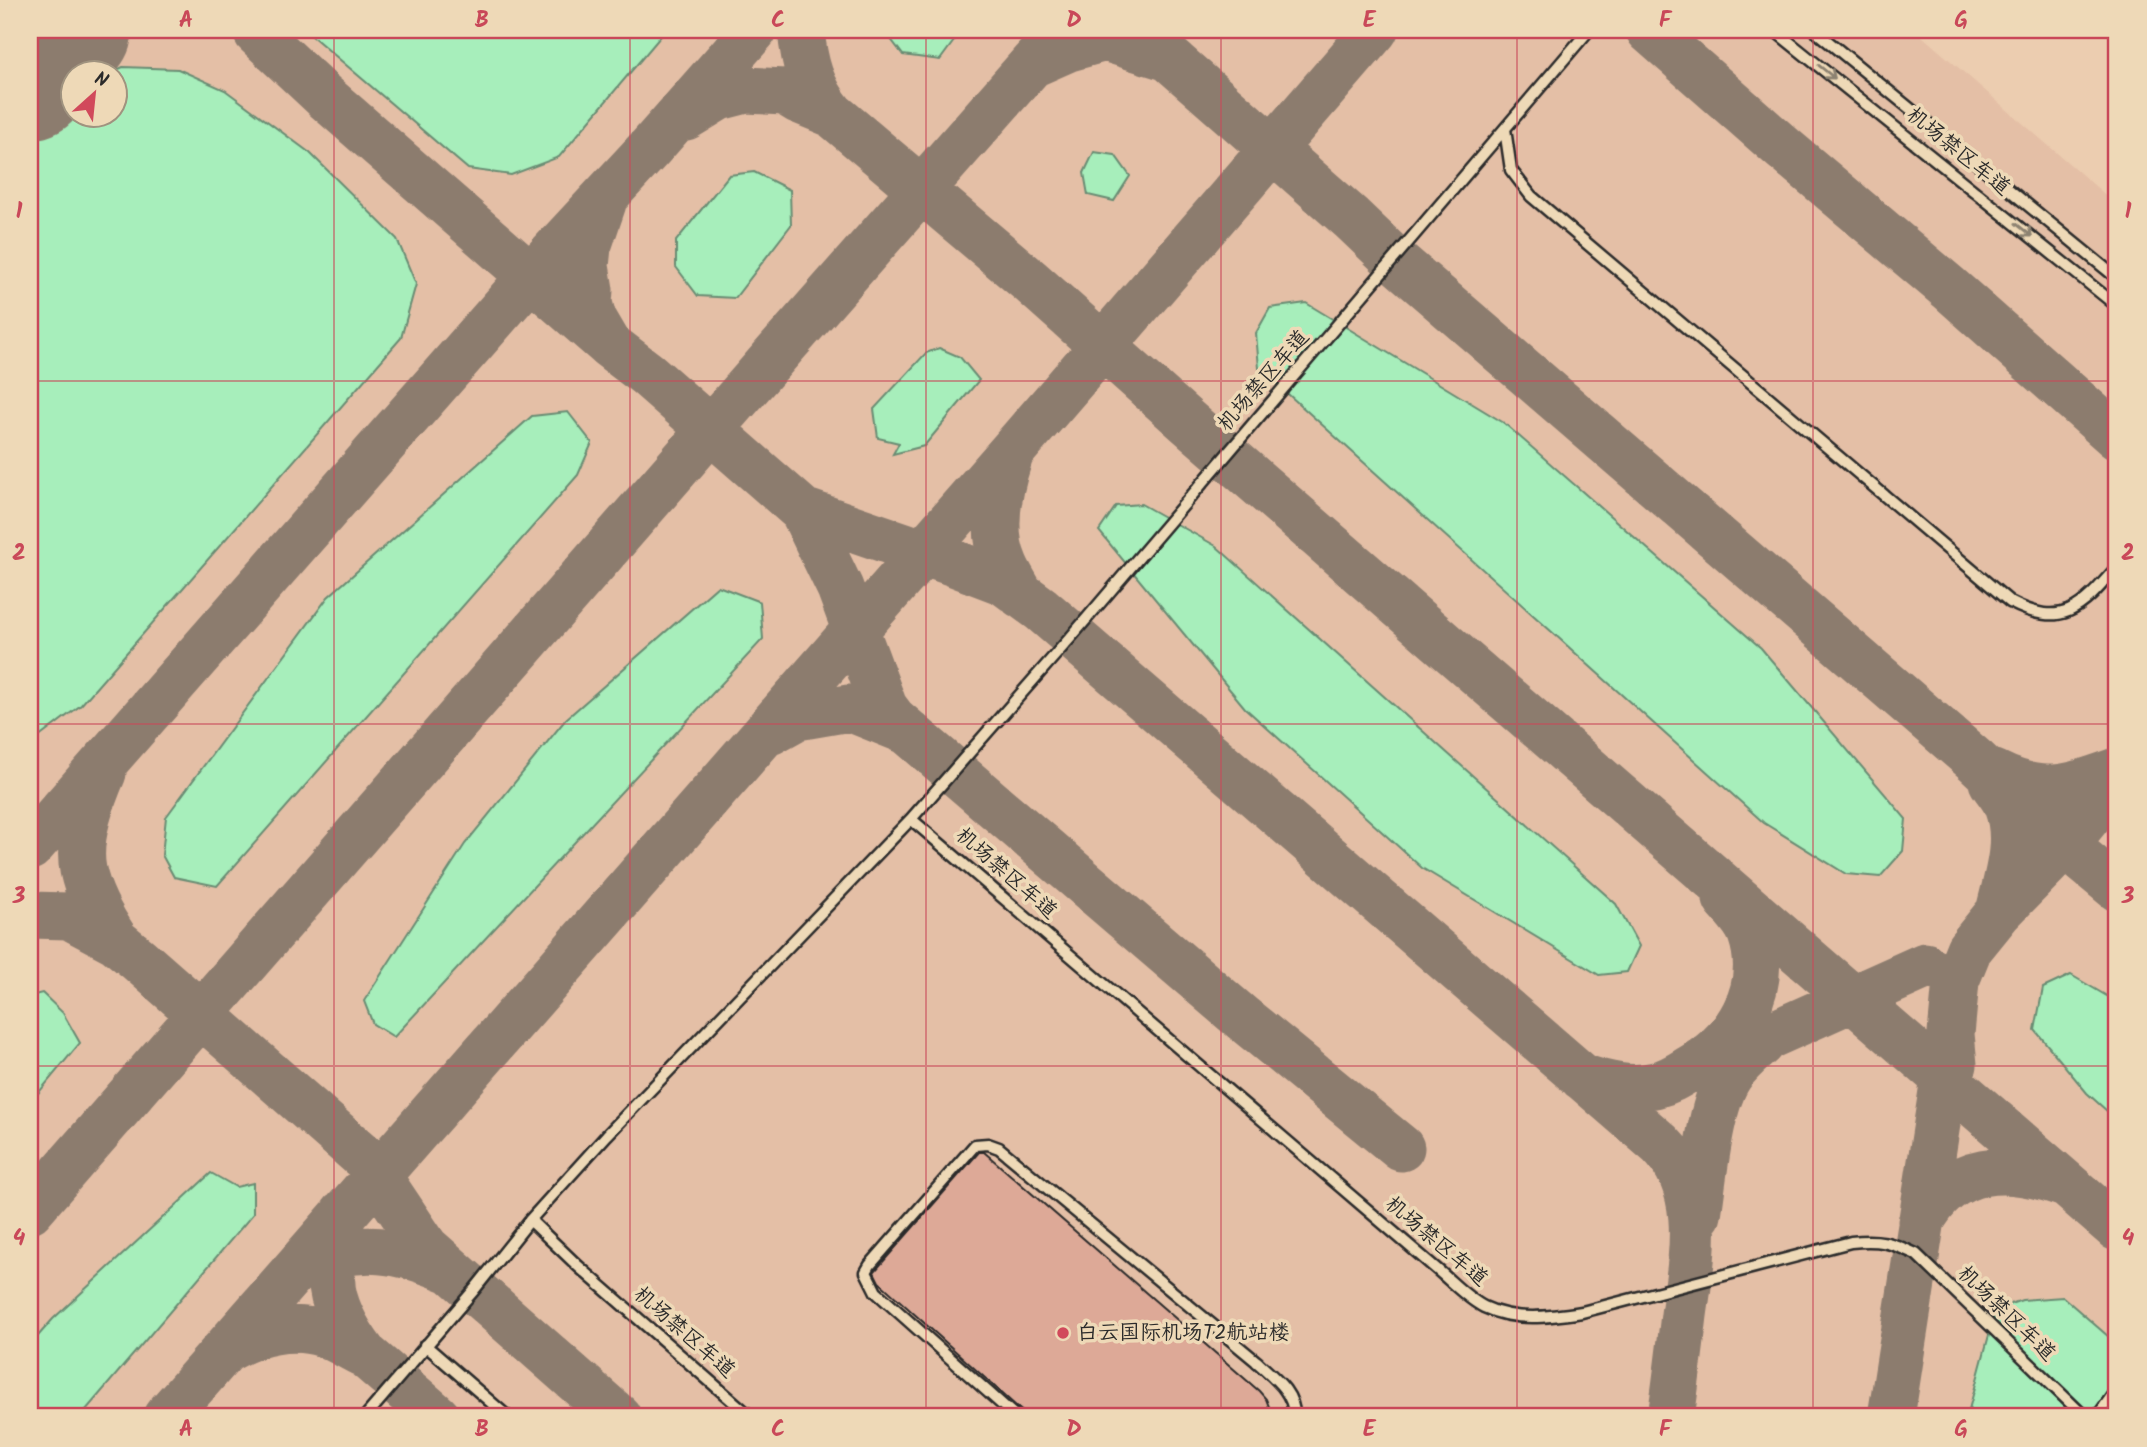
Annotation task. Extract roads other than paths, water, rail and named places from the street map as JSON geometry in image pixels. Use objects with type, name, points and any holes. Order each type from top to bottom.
[{"type":"lane","name":"机场禁区车道","points":[[365,1417],[530,1220],[607,1135],[911,819],[1071,637],[1589,30]]},
{"type":"lane","name":"机场禁区车道","points":[[1774,30],[2117,306]]},
{"type":"lane","name":"机场禁区车道","points":[[1814,30],[2117,278]]},
{"type":"lane","points":[[1505,129],[1511,170],[1531,196],[2010,602],[2029,611],[2057,615],[2076,609],[2117,567]]},
{"type":"lane","name":"机场禁区车道","points":[[911,819],[1430,1264],[1484,1306],[1505,1313],[1541,1318],[1582,1312],[1838,1245],[1874,1239],[1916,1254],[2085,1417]]},
{"type":"lane","points":[[1016,1417],[876,1293],[866,1272],[975,1145],[988,1144],[999,1148],[1256,1361],[1287,1392],[1294,1408],[1294,1417]]},
{"type":"lane","name":"机场禁区车道","points":[[530,1220],[578,1266],[751,1417]]},
{"type":"lane","points":[[425,1345],[508,1417]]},
{"type":"lane","points":[[2097,1417],[2117,1389]]},
{"type":"place","name":"白云国际机场T2航站楼","points":[[1063,1333]]}]
